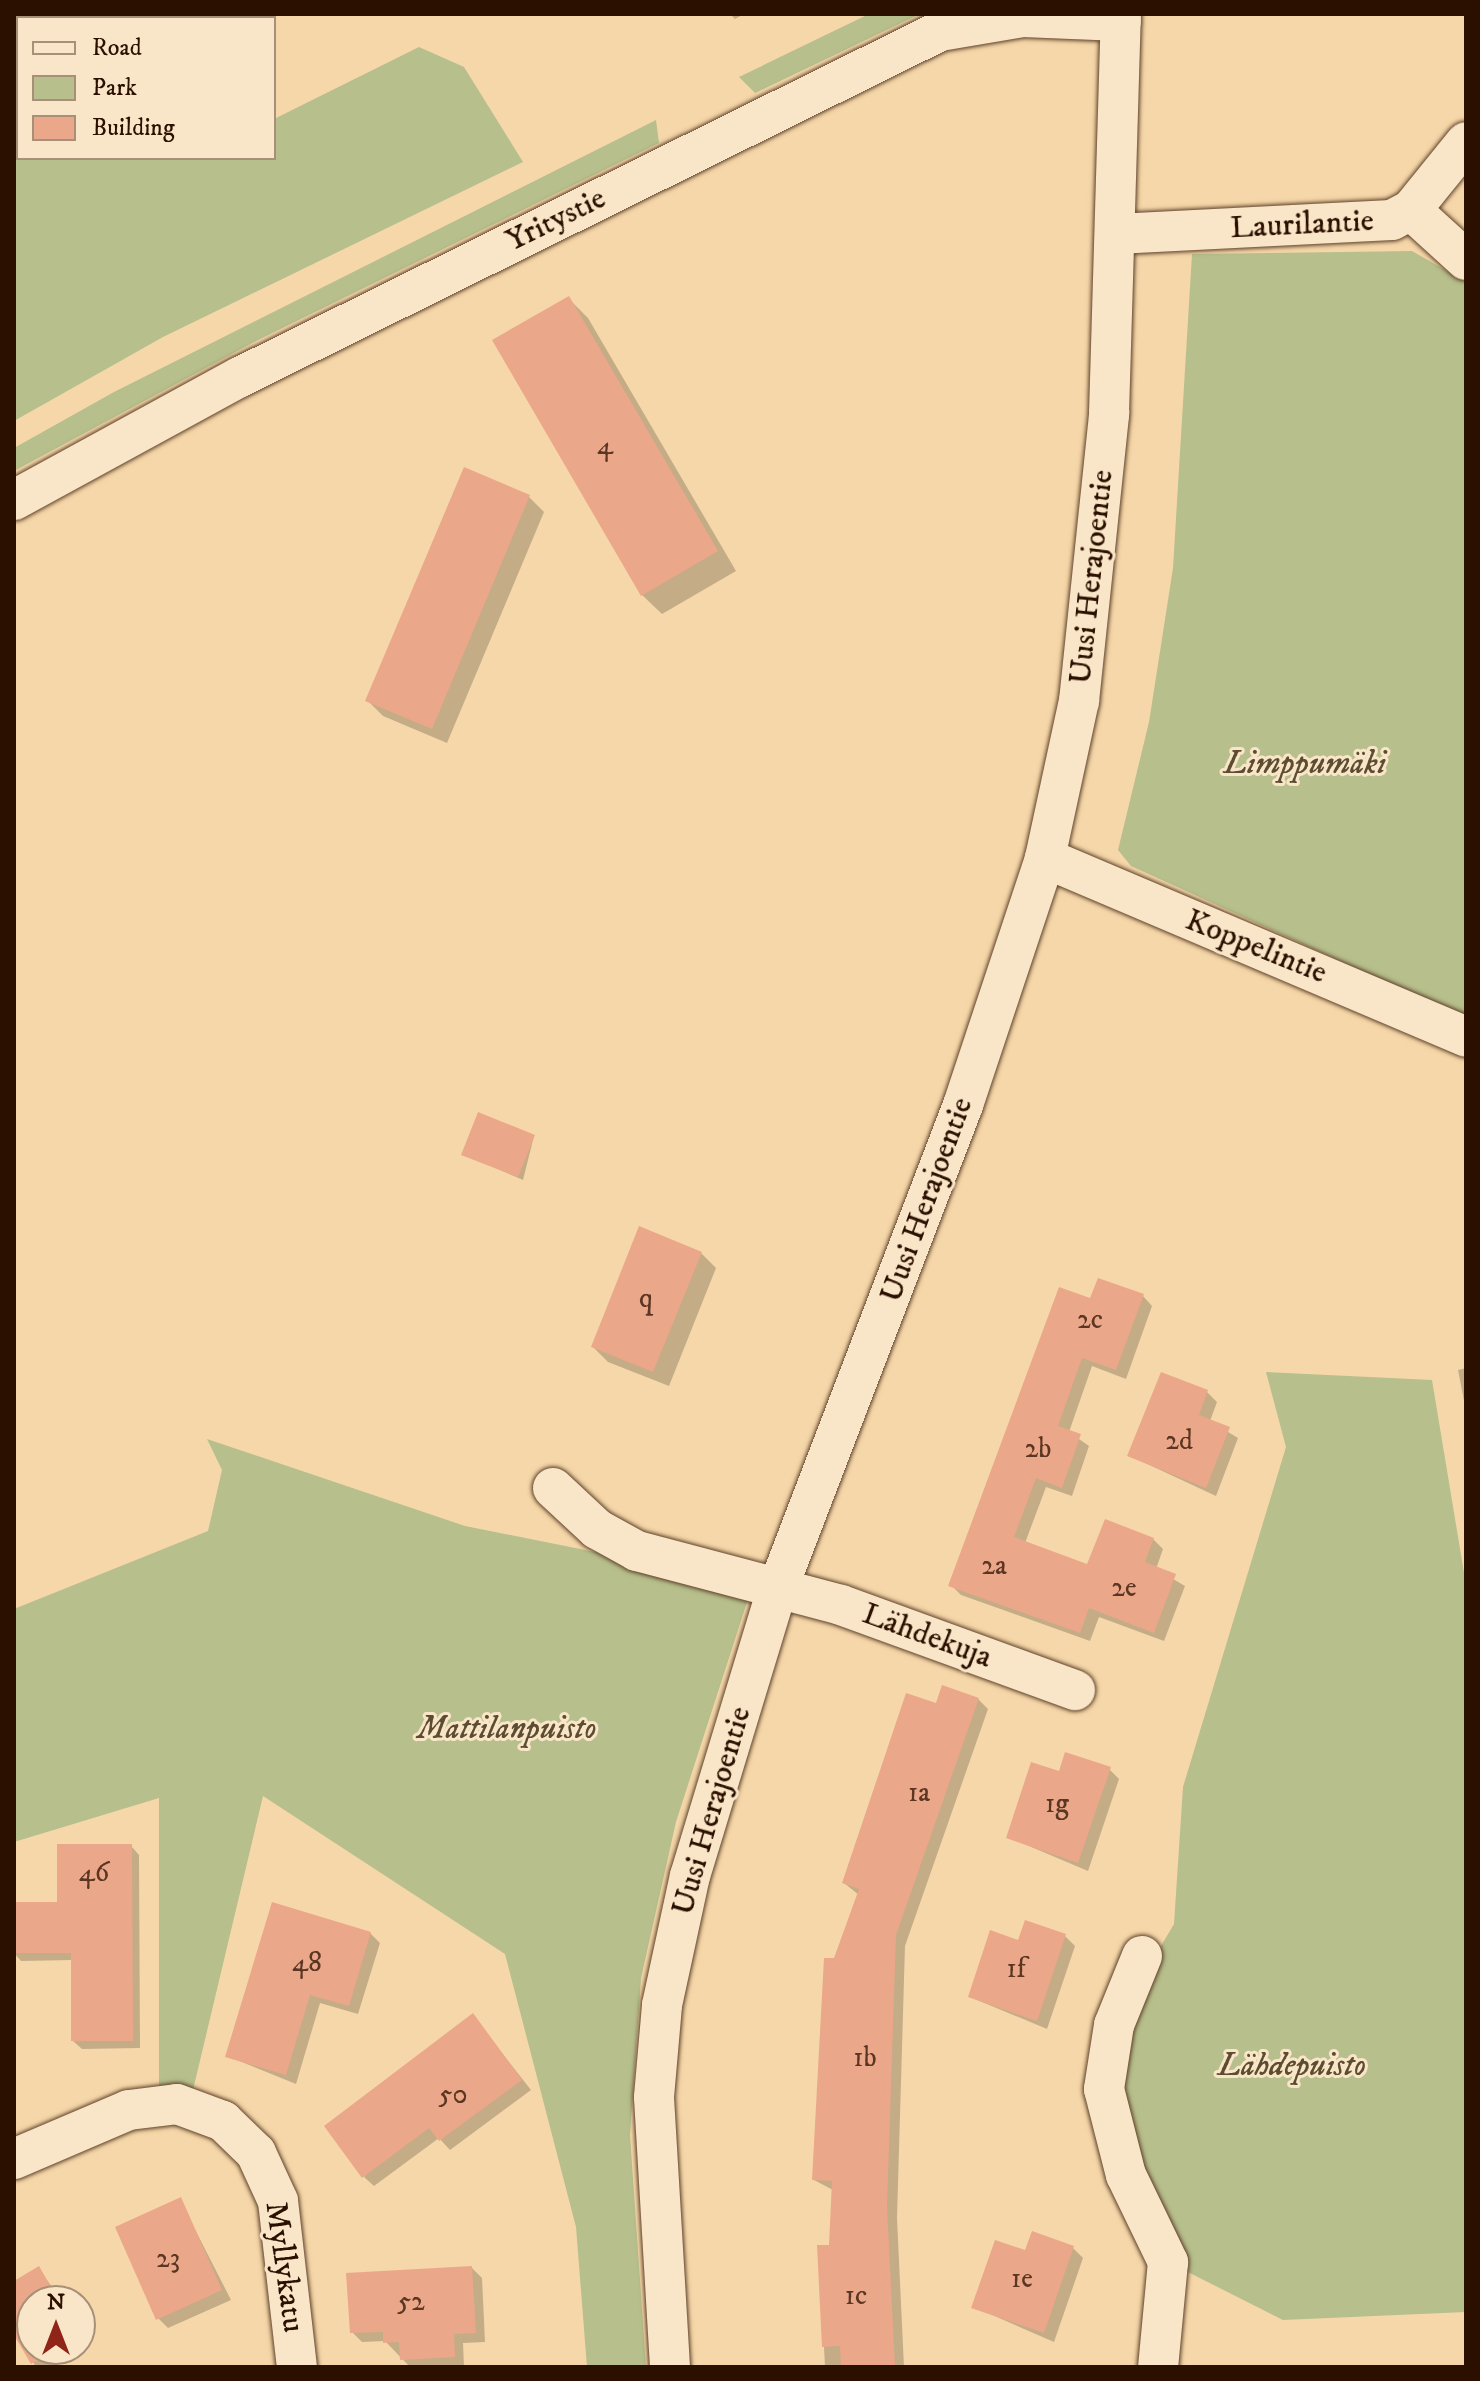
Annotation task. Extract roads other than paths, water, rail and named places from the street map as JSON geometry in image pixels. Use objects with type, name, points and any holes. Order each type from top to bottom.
[{"type":"street","name":"Yritystie","points":[[14,500],[240,377],[940,31],[1023,17],[1121,17]]},
{"type":"street","name":"Uusi Herajoentie","points":[[670,2367],[654,2173],[662,2005],[690,1876],[776,1593],[957,1120],[1045,858],[1079,701],[1096,554],[1116,234],[1121,17]]},
{"type":"street","points":[[1411,210],[1466,142]]},
{"type":"street","name":"Laurilantie","points":[[1116,234],[1392,220],[1411,210],[1466,260]]},
{"type":"street","name":"Koppelintie","points":[[1045,858],[1466,1037]]},
{"type":"street","name":"Lähdekuja","points":[[553,1488],[597,1529],[637,1551],[776,1593],[841,1605],[1075,1690]]},
{"type":"street","points":[[1142,1956],[1114,2025],[1104,2089],[1126,2175],[1168,2262],[1158,2367]]},
{"type":"street","name":"Myllykatu","points":[[14,2159],[129,2110],[177,2104],[223,2121],[256,2153],[278,2201],[297,2367]]},
{"type":"park label","name":"Limppumäki","points":[[1305,764]]},
{"type":"park label","name":"Mattilanpuisto","points":[[507,1729]]},
{"type":"park label","name":"Lähdepuisto","points":[[1292,2066]]}]
